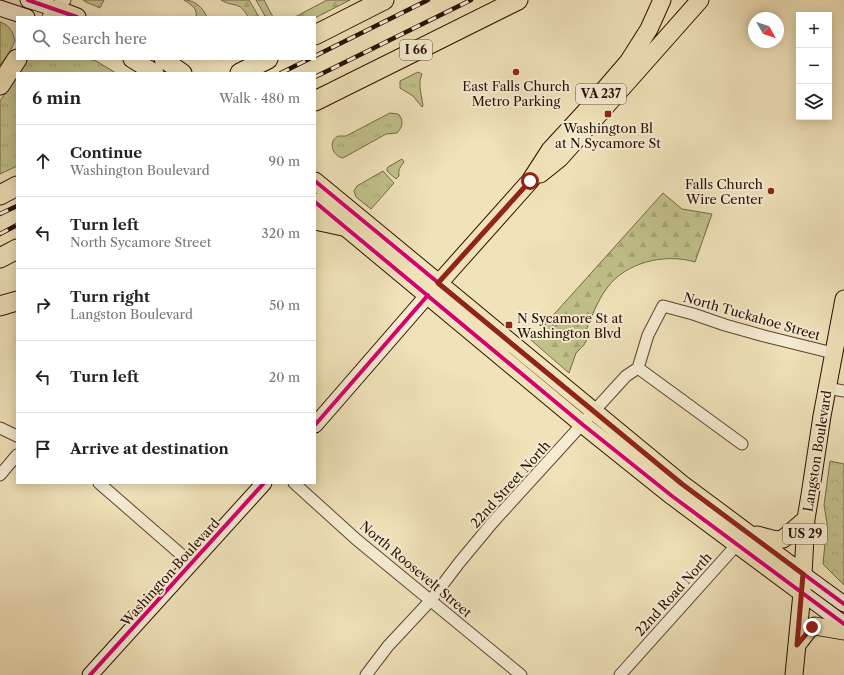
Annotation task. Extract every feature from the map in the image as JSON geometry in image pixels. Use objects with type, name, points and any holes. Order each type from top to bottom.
[{"type":"highway","points":[[316,34],[384,0]]},
{"type":"highway","name":"I 66","points":[[316,101],[518,0]]},
{"type":"highway","points":[[0,85],[16,60]]},
{"type":"highway","points":[[242,72],[266,60]]},
{"type":"highway","points":[[0,195],[16,187]]},
{"type":"highway","points":[[316,220],[343,226]]},
{"type":"highway","points":[[0,258],[16,250]]},
{"type":"highway","points":[[0,306],[16,300]]},
{"type":"main road","points":[[28,0],[74,16]]},
{"type":"main road","name":"VA 237","points":[[316,424],[433,289],[530,181],[550,150],[628,62],[649,29],[662,0]]},
{"type":"main road","name":"VA 237","points":[[530,181],[560,158],[700,0]]},
{"type":"main road","points":[[0,8],[24,16]]},
{"type":"main road","points":[[134,60],[153,72]]},
{"type":"main road","points":[[164,60],[182,72]]},
{"type":"main road","points":[[316,183],[433,289],[588,418],[682,484],[802,593],[844,624]]},
{"type":"main road","points":[[316,203],[343,226],[433,289]]},
{"type":"main road","name":"Langston Boulevard","points":[[794,675],[802,593],[806,519],[816,449],[844,299]]},
{"type":"main road","name":"Washington Boulevard","points":[[90,675],[263,484]]},
{"type":"main road","points":[[742,538],[781,540],[786,538],[806,519]]},
{"type":"main road","points":[[742,538],[803,574],[844,604]]},
{"type":"main road","points":[[797,645],[809,629],[815,626],[844,630]]},
{"type":"street","name":"North Tuckahoe Street","points":[[638,368],[648,335],[663,306],[764,336],[833,353]]},
{"type":"street","name":"22nd Street North","points":[[366,675],[388,646],[430,600],[493,522],[626,376],[638,368]]},
{"type":"street","points":[[638,368],[742,444]]},
{"type":"street","points":[[827,388],[844,391]]},
{"type":"street","points":[[0,428],[16,436]]},
{"type":"street","points":[[0,475],[16,456]]},
{"type":"street","points":[[99,484],[192,564]]},
{"type":"street","name":"North Roosevelt Street","points":[[295,484],[357,540],[522,675]]},
{"type":"street","name":"22nd Road North","points":[[620,675],[742,538]]},
{"type":"green space","points":[[83,0],[104,0],[100,8]]},
{"type":"green space","points":[[184,0],[191,1],[198,5],[206,16],[196,16],[196,11]]},
{"type":"green space","points":[[221,0],[249,0],[258,16],[247,16],[239,6]]},
{"type":"green space","points":[[256,0],[264,0],[272,16],[265,16]]},
{"type":"green space","points":[[327,0],[350,0],[316,17],[316,16],[297,16]]},
{"type":"green space","points":[[0,22],[10,29],[15,41],[8,55],[0,65]]},
{"type":"green space","points":[[27,60],[92,60],[114,72],[20,72]]},
{"type":"green space","points":[[418,72],[422,74],[420,88],[422,107],[413,96],[400,88],[400,81]]},
{"type":"green space","points":[[16,77],[16,166],[0,174],[0,101]]},
{"type":"green space","points":[[390,113],[398,114],[401,118],[402,126],[397,133],[386,134],[343,158],[336,154],[332,147],[333,140],[339,136],[346,136]]},
{"type":"green space","points":[[402,159],[404,162],[400,169],[399,176],[396,179],[387,171],[387,169]]},
{"type":"green space","points":[[383,171],[394,183],[371,209],[356,197],[354,191],[357,186]]},
{"type":"green space","points":[[663,193],[682,209],[712,214],[695,262],[683,259],[659,259],[635,266],[615,279],[603,293],[597,304],[584,335],[588,337],[584,345],[576,353],[569,373],[531,340]]},
{"type":"green space","points":[[830,461],[844,464],[844,585],[823,564],[827,523],[824,505]]},
{"type":"railway","points":[[316,56],[428,0]]},
{"type":"railway","points":[[316,77],[471,0]]},
{"type":"railway","points":[[283,72],[307,60]]},
{"type":"railway","points":[[0,214],[16,206]]},
{"type":"railway","points":[[0,234],[16,226]]},
{"type":"cycle path","points":[[28,0],[74,16]]},
{"type":"cycle path","points":[[316,182],[682,484],[844,604]]},
{"type":"cycle path","points":[[316,203],[582,424],[672,496],[844,624]]},
{"type":"cycle path","points":[[316,424],[428,295]]},
{"type":"cycle path","points":[[90,675],[263,484]]},
{"type":"place","name":"East Falls Church Metro Parking","points":[[516,72]]},
{"type":"place","name":"Washington Bl at N Sycamore St","points":[[608,114]]},
{"type":"place","name":"Falls Church Wire Center","points":[[771,191]]},
{"type":"place","name":"N Sycamore St at Washington Blvd","points":[[509,325]]},
{"type":"route","points":[[530,181],[438,283],[682,484],[803,574],[797,645],[812,627]]}]
